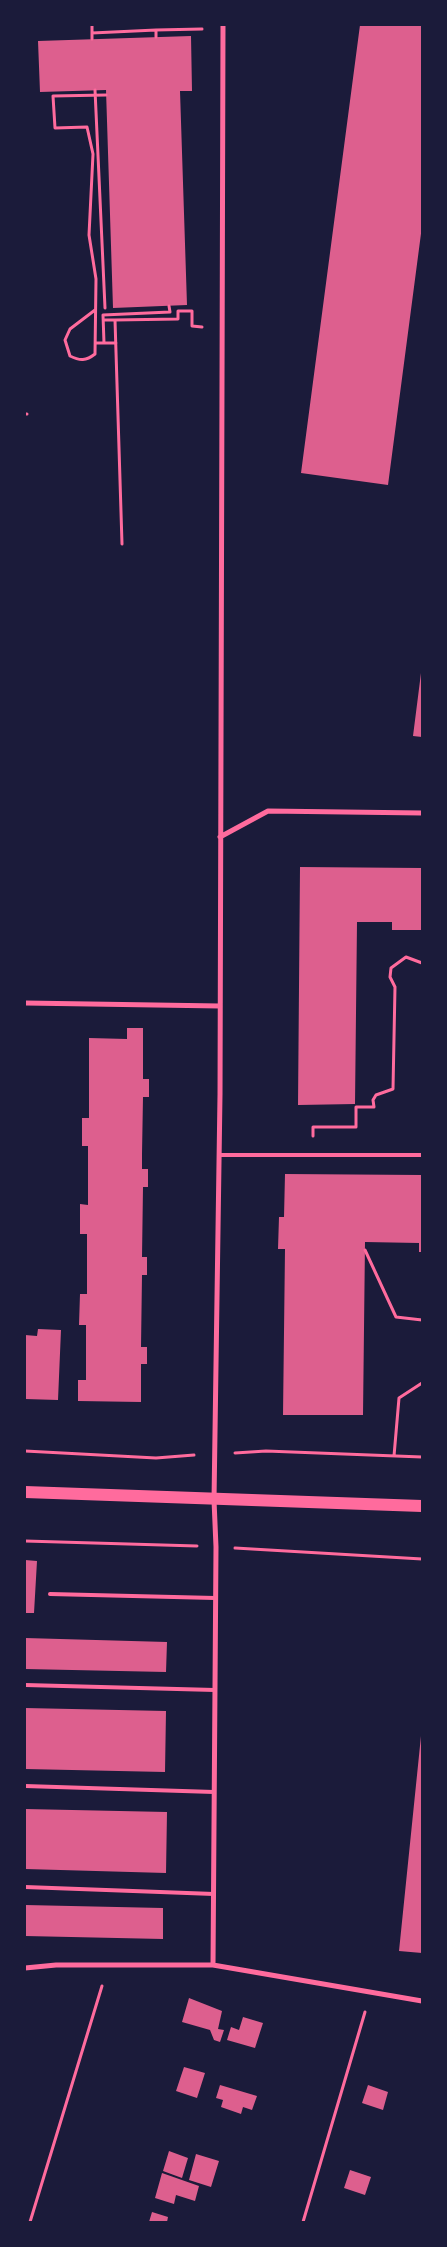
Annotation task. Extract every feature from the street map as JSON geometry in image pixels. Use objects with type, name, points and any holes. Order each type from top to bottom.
[{"type":"main road","points":[[25,1492],[422,1506]]},
{"type":"street","points":[[214,1965],[216,1547],[214,1500],[220,1006],[223,25]]},
{"type":"street","points":[[220,837],[268,811],[422,813]]},
{"type":"street","points":[[25,1003],[220,1006]]},
{"type":"street","points":[[25,1968],[56,1965],[214,1965],[422,2001]]},
{"type":"lane","points":[[219,1155],[422,1155]]},
{"type":"lane","points":[[50,1594],[215,1598]]},
{"type":"lane","points":[[25,1685],[215,1690]]},
{"type":"lane","points":[[25,1786],[214,1792]]},
{"type":"lane","points":[[25,1887],[214,1894]]},
{"type":"path","points":[[92,25],[92,39]]},
{"type":"path","points":[[92,33],[208,29]]},
{"type":"path","points":[[156,30],[156,38]]},
{"type":"path","points":[[95,90],[105,308]]},
{"type":"path","points":[[95,310],[70,328],[65,340],[70,356],[78,360],[87,360],[95,354],[96,343],[96,279],[90,235],[93,154],[87,127],[55,128],[54,96],[106,95]]},
{"type":"path","points":[[104,343],[103,315],[170,312],[169,306]]},
{"type":"path","points":[[105,320],[178,319],[178,311],[192,311],[192,326],[205,327]]},
{"type":"path","points":[[115,320],[122,544]]},
{"type":"path","points":[[96,343],[116,343]]},
{"type":"path","points":[[304,1138],[314,1138],[313,1127],[356,1127],[356,1107],[374,1107],[376,1095],[393,1089],[395,987],[390,977],[391,968],[406,957],[422,963]]},
{"type":"path","points":[[365,1250],[396,1317],[422,1320]]},
{"type":"path","points":[[394,1456],[399,1398],[422,1383]]},
{"type":"path","points":[[25,1451],[156,1458],[266,1451],[422,1458]]},
{"type":"path","points":[[30,2222],[108,1966]]},
{"type":"path","points":[[303,2222],[370,1992]]},
{"type":"building","points":[[360,25],[422,25],[422,226],[388,485],[301,473]]},
{"type":"building","points":[[191,36],[192,91],[180,91],[187,305],[113,308],[106,90],[40,92],[38,41]]},
{"type":"building","points":[[422,673],[422,737],[413,736]]},
{"type":"building","points":[[300,867],[422,868],[422,930],[392,930],[392,922],[357,922],[355,1104],[298,1105]]},
{"type":"building","points":[[127,1028],[143,1028],[143,1079],[149,1079],[149,1097],[143,1097],[142,1154],[142,1169],[148,1169],[148,1187],[143,1187],[142,1257],[147,1257],[147,1275],[142,1275],[141,1347],[147,1347],[147,1364],[141,1364],[141,1402],[78,1401],[78,1380],[86,1380],[86,1325],[79,1325],[80,1294],[87,1294],[87,1234],[80,1234],[80,1204],[88,1205],[88,1146],[82,1146],[82,1118],[89,1118],[89,1038],[127,1039]]},
{"type":"building","points":[[285,1174],[422,1175],[422,1252],[419,1252],[419,1243],[365,1242],[363,1415],[283,1415],[285,1249],[278,1249],[279,1217],[284,1217]]},
{"type":"building","points":[[38,1329],[61,1330],[58,1400],[25,1399],[25,1335],[37,1336]]},
{"type":"building","points":[[25,1560],[37,1561],[34,1613],[25,1613]]},
{"type":"building","points":[[25,1638],[167,1642],[166,1672],[25,1669]]},
{"type":"building","points":[[25,1708],[166,1711],[165,1772],[25,1769]]},
{"type":"building","points":[[422,1736],[422,1953],[399,1951]]},
{"type":"building","points":[[25,1809],[167,1812],[166,1873],[25,1869]]},
{"type":"building","points":[[25,1905],[163,1908],[163,1939],[25,1936]]},
{"type":"building","points":[[189,1998],[222,2011],[218,2029],[224,2030],[220,2042],[214,2040],[210,2030],[182,2022]]},
{"type":"building","points":[[243,2017],[263,2023],[255,2048],[227,2040],[231,2027],[239,2030]]},
{"type":"building","points":[[184,2067],[205,2073],[197,2098],[176,2091]]},
{"type":"building","points":[[220,2085],[257,2096],[252,2110],[243,2107],[241,2114],[221,2107],[223,2100],[216,2098]]},
{"type":"building","points":[[368,2085],[388,2092],[383,2110],[362,2103]]},
{"type":"building","points":[[169,2151],[188,2158],[182,2178],[163,2171]]},
{"type":"building","points":[[196,2154],[219,2161],[211,2187],[189,2180]]},
{"type":"building","points":[[350,2170],[371,2177],[365,2195],[344,2188]]},
{"type":"building","points":[[162,2173],[199,2186],[195,2201],[176,2195],[174,2204],[155,2198]]},
{"type":"building","points":[[152,2212],[168,2217],[167,2222],[149,2222]]}]
